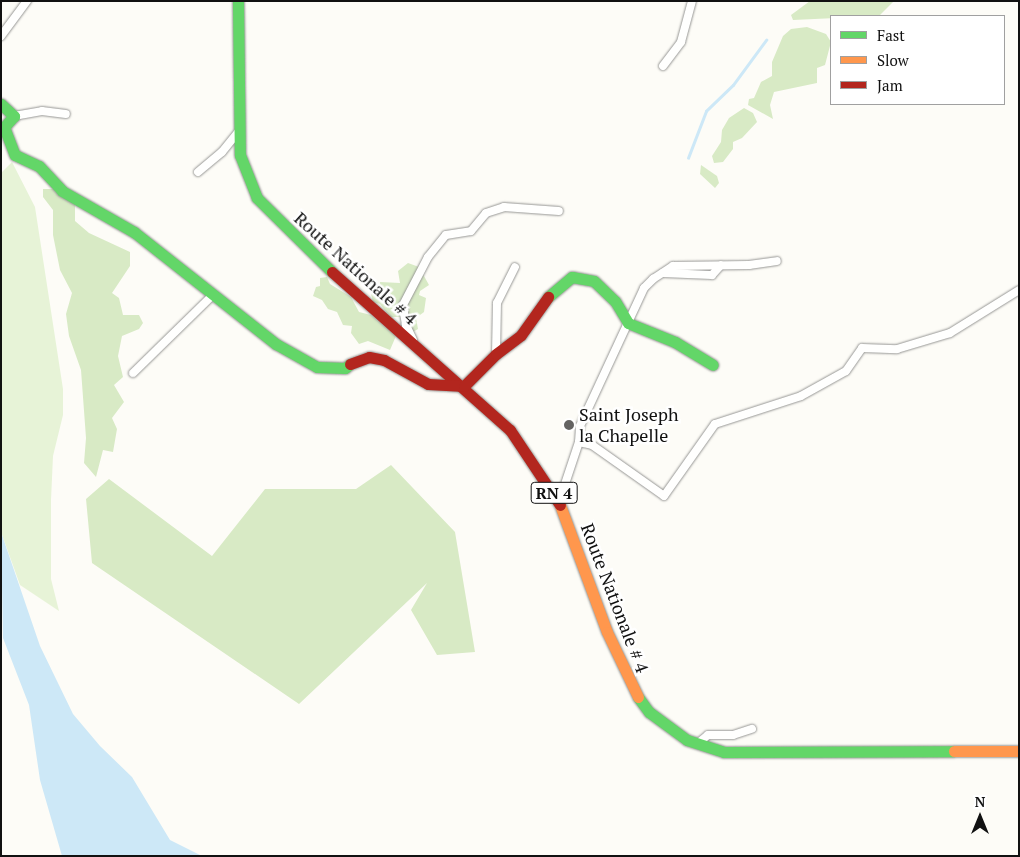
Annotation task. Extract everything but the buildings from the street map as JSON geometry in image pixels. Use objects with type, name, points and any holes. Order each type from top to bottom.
[{"type":"main road","name":"Route Nationale # 4","points":[[238,1],[238,132],[240,155],[256,198],[268,213],[464,386],[510,430],[559,502],[607,632],[631,688],[663,724],[697,744],[724,752],[1019,751]]},
{"type":"main road","points":[[1,104],[14,116],[4,127],[15,155],[39,166],[62,191],[134,232],[276,344],[317,367],[345,368],[356,359],[369,357],[384,360],[428,384],[464,386],[496,354],[521,335],[541,304],[572,277],[594,281],[615,301],[628,323],[675,342],[712,366]]},
{"type":"street","points":[[1,36],[26,1]]},
{"type":"street","points":[[663,66],[681,42],[692,1]]},
{"type":"street","points":[[14,116],[42,111],[66,114]]},
{"type":"street","points":[[198,172],[222,152],[238,132]]},
{"type":"street","points":[[414,343],[406,325],[403,305],[428,257],[446,234],[470,231],[486,213],[504,207],[559,211]]},
{"type":"street","points":[[559,502],[579,442],[580,426],[644,288],[663,273],[680,265],[721,265],[777,261]]},
{"type":"street","points":[[496,354],[497,303],[515,267]]},
{"type":"street","points":[[579,442],[592,445],[664,496],[715,424],[801,396],[846,371],[862,348],[897,349],[950,333],[1019,290]]},
{"type":"street","points":[[133,372],[214,295]]},
{"type":"street","points":[[697,744],[708,735],[733,735],[752,729]]},
{"type":"green space","points":[[810,1],[894,1],[880,15],[830,15],[830,18],[793,20],[791,15]]},
{"type":"green space","points":[[807,27],[826,34],[830,40],[830,46],[825,65],[817,68],[817,83],[774,92],[770,105],[773,119],[748,105],[749,99],[754,98],[761,82],[772,76],[772,62],[783,36],[791,29]]},
{"type":"green space","points":[[744,108],[753,113],[757,122],[742,138],[733,142],[733,149],[723,162],[714,163],[712,156],[721,142],[722,130],[729,118]]},
{"type":"green space","points":[[12,162],[35,207],[63,389],[63,415],[53,456],[51,500],[51,579],[59,611],[20,585],[1,532],[1,173]]},
{"type":"green space","points":[[701,165],[717,176],[719,183],[715,188],[700,174]]},
{"type":"green space","points":[[43,189],[54,189],[75,204],[75,221],[89,233],[130,252],[130,266],[112,293],[119,298],[123,315],[139,315],[143,323],[139,329],[122,336],[118,356],[123,377],[114,385],[124,402],[112,418],[117,429],[113,452],[103,450],[96,477],[84,463],[86,438],[81,370],[69,336],[66,314],[72,293],[60,270],[53,235],[53,210],[43,197]]},
{"type":"green space","points":[[408,263],[419,267],[429,285],[420,291],[419,295],[426,298],[424,312],[416,318],[418,329],[411,333],[402,317],[390,317],[380,304],[373,302],[371,294],[381,290],[380,282],[400,283],[398,271]]},
{"type":"green space","points":[[327,277],[330,284],[351,297],[359,312],[371,315],[396,336],[390,350],[368,341],[359,344],[351,333],[352,326],[343,325],[337,312],[328,309],[322,300],[313,296],[316,287],[320,286],[320,278]]},
{"type":"green space","points":[[391,465],[455,532],[475,652],[437,655],[411,610],[427,583],[299,704],[92,563],[86,499],[109,479],[212,556],[265,489],[356,489]]},
{"type":"water","points":[[1,532],[40,646],[73,714],[100,746],[132,777],[170,840],[202,856],[62,856],[40,780],[29,705],[3,638]]},
{"type":"waterway","points":[[688,158],[706,111],[733,85],[766,40]]},
{"type":"traffic: fast","points":[[238,1],[240,155],[257,198],[332,272]]},
{"type":"traffic: fast","points":[[1,104],[14,116],[4,127],[15,155],[39,166],[62,191],[134,232],[276,344],[317,367],[345,368],[350,364]]},
{"type":"traffic: fast","points":[[548,297],[572,277],[594,281],[615,301],[628,323],[675,342],[713,365]]},
{"type":"traffic: fast","points":[[638,697],[649,712],[687,740],[724,752],[954,751]]},
{"type":"traffic: slow","points":[[560,505],[607,632],[638,697]]},
{"type":"traffic: slow","points":[[954,751],[1019,751]]},
{"type":"traffic: jam","points":[[332,272],[510,430],[560,505]]},
{"type":"traffic: jam","points":[[350,364],[369,357],[384,360],[428,384],[464,386],[496,354],[521,335],[548,297]]},
{"type":"place","name":"Saint Joseph la Chapelle","points":[[569,425]]}]
